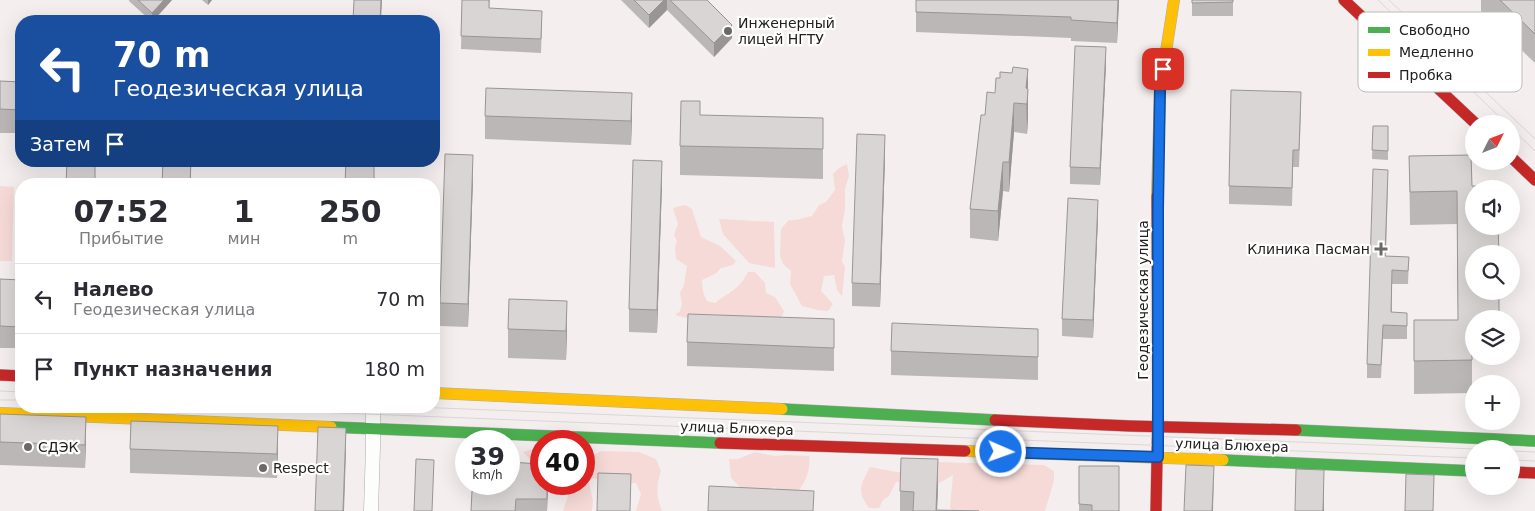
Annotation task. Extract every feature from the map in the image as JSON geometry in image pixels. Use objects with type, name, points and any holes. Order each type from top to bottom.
[{"type":"street","name":"Геодезическая улица","points":[[1156,511],[1159,427],[1158,209],[1160,88],[1174,0]]},
{"type":"street","points":[[1344,0],[1358,13]]},
{"type":"street","points":[[1442,92],[1466,115]]},
{"type":"street","points":[[1520,166],[1535,180]]},
{"type":"street","points":[[0,376],[15,376]]},
{"type":"street","name":"улица Блюхера","points":[[440,393],[1159,427],[1324,431],[1535,441]]},
{"type":"street","points":[[371,511],[373,413]]},
{"type":"street","name":"улица Блюхера","points":[[0,414],[828,447],[1158,457],[1465,470]]},
{"type":"street","points":[[1520,472],[1535,473]]},
{"type":"shaded area","points":[[847,164],[849,176],[845,189],[845,209],[842,226],[845,241],[842,261],[845,267],[842,296],[837,290],[834,275],[824,276],[821,291],[833,304],[828,311],[817,310],[802,306],[790,284],[791,271],[783,264],[780,256],[781,229],[789,220],[812,216],[819,205],[826,202],[835,190],[833,174]]},
{"type":"shaded area","points":[[0,186],[14,187],[12,261],[0,261]]},
{"type":"shaded area","points":[[685,205],[692,209],[701,237],[720,246],[736,261],[733,265],[721,268],[715,274],[702,280],[703,292],[707,301],[715,303],[737,287],[748,272],[755,272],[765,283],[766,293],[775,297],[784,311],[780,321],[745,320],[730,315],[719,319],[690,319],[675,315],[680,311],[682,304],[680,293],[684,285],[687,266],[676,259],[675,247],[677,241],[674,235],[678,224],[673,208]]},
{"type":"shaded area","points":[[719,219],[774,222],[775,268],[749,263],[723,234]]},
{"type":"shaded area","points":[[530,450],[530,460],[523,452]]},
{"type":"shaded area","points":[[601,451],[639,452],[656,459],[661,471],[657,491],[662,511],[636,511],[641,494],[636,483],[595,479],[595,454]]},
{"type":"shaded area","points":[[755,452],[774,456],[809,456],[808,472],[799,490],[795,494],[778,490],[775,487],[755,495],[739,486],[731,478],[729,459],[738,459]]},
{"type":"shaded area","points":[[935,462],[1044,465],[1054,471],[1054,481],[1045,511],[952,511],[950,507],[953,475],[936,485],[896,482],[889,496],[883,500],[879,508],[869,508],[862,497],[862,483],[870,467],[896,472],[930,473]]},
{"type":"shaded area","points":[[568,495],[592,495],[592,511],[563,511]]},
{"type":"building","points":[[138,0],[164,0],[152,13]]},
{"type":"building","points":[[354,0],[381,0],[380,15],[353,15]]},
{"type":"building","points":[[462,0],[489,0],[489,8],[542,11],[541,39],[461,36]]},
{"type":"building","points":[[634,0],[664,0],[649,15]]},
{"type":"building","points":[[670,0],[707,0],[732,25],[714,43]]},
{"type":"building","points":[[916,0],[1118,0],[1117,23],[1071,20],[1071,17],[916,12]]},
{"type":"building","points":[[1192,0],[1233,0],[1233,2],[1192,3]]},
{"type":"building","points":[[1500,0],[1535,0],[1535,34],[1522,21],[1522,12],[1512,12]]},
{"type":"building","points":[[1075,46],[1106,47],[1100,168],[1070,167]]},
{"type":"building","points":[[1013,67],[1028,69],[1027,104],[1014,103],[1009,162],[1003,162],[998,211],[970,209],[981,115],[985,115],[987,92],[995,93],[996,78],[1000,78],[1000,72],[1012,73]]},
{"type":"building","points":[[0,81],[15,82],[15,110],[0,109]]},
{"type":"building","points":[[486,88],[632,93],[631,121],[485,116]]},
{"type":"building","points":[[1231,90],[1301,92],[1299,150],[1293,150],[1292,188],[1229,186]]},
{"type":"building","points":[[681,101],[700,101],[700,115],[823,118],[823,149],[680,146]]},
{"type":"building","points":[[1373,126],[1388,126],[1388,151],[1372,150]]},
{"type":"building","points":[[857,134],[885,135],[880,284],[852,283]]},
{"type":"building","points":[[445,154],[473,155],[468,304],[440,303]]},
{"type":"building","points":[[1465,155],[1465,170],[1471,170],[1472,180],[1465,180],[1465,235],[1498,235],[1499,245],[1465,245],[1465,300],[1499,300],[1499,310],[1465,310],[1465,360],[1414,361],[1414,320],[1458,320],[1457,191],[1410,192],[1409,156]]},
{"type":"building","points":[[633,160],[662,161],[657,310],[629,309]]},
{"type":"building","points":[[67,167],[95,167],[95,178],[66,178]]},
{"type":"building","points":[[163,167],[191,167],[190,178],[162,178]]},
{"type":"building","points":[[346,167],[374,167],[374,178],[345,178]]},
{"type":"building","points":[[1373,169],[1388,170],[1385,256],[1409,257],[1408,271],[1392,270],[1391,312],[1407,313],[1407,326],[1383,325],[1381,365],[1367,364]]},
{"type":"building","points":[[1068,198],[1098,200],[1093,320],[1062,319]]},
{"type":"building","points":[[0,279],[15,280],[15,327],[0,326]]},
{"type":"building","points":[[509,299],[567,301],[566,331],[508,329]]},
{"type":"building","points":[[688,314],[834,319],[834,348],[687,342]]},
{"type":"building","points":[[892,323],[1038,329],[1038,357],[891,351]]},
{"type":"building","points":[[0,414],[86,417],[85,445],[0,442]]},
{"type":"building","points":[[131,421],[278,426],[277,454],[130,449]]},
{"type":"building","points":[[318,427],[346,428],[343,511],[315,511]]},
{"type":"building","points":[[901,458],[938,459],[936,510],[979,511],[913,511],[914,492],[900,491]]},
{"type":"building","points":[[416,459],[434,460],[432,511],[414,511]]},
{"type":"building","points":[[520,463],[530,463],[530,495],[547,495],[547,499],[516,499],[515,511],[471,511],[472,495],[520,495]]},
{"type":"building","points":[[1186,465],[1214,466],[1212,511],[1184,511]]},
{"type":"building","points":[[1079,466],[1119,466],[1119,511],[1092,511],[1092,505],[1079,504]]},
{"type":"building","points":[[1296,469],[1324,470],[1323,511],[1295,511]]},
{"type":"building","points":[[598,473],[631,474],[630,511],[597,511]]},
{"type":"building","points":[[1406,474],[1434,475],[1433,511],[1405,511]]},
{"type":"building","points":[[709,486],[814,491],[813,511],[708,511]]},
{"type":"tram line","points":[[1378,0],[1390,12]]},
{"type":"tram line","points":[[1389,0],[1402,12]]},
{"type":"tram line","points":[[1474,92],[1498,115]]},
{"type":"tram line","points":[[1486,92],[1535,139]]},
{"type":"tram line","points":[[1520,137],[1535,151]]},
{"type":"tram line","points":[[0,391],[15,392]]},
{"type":"tram line","points":[[0,400],[15,400]]},
{"type":"tram line","points":[[440,408],[1465,449]]},
{"type":"tram line","points":[[341,413],[1465,458]]},
{"type":"tram line","points":[[1520,451],[1535,452]]},
{"type":"tram line","points":[[1520,460],[1535,461]]},
{"type":"traffic: fast","points":[[782,409],[995,420]]},
{"type":"traffic: fast","points":[[331,427],[720,443]]},
{"type":"traffic: fast","points":[[1296,430],[1535,441]]},
{"type":"traffic: fast","points":[[1223,460],[1465,471]]},
{"type":"traffic: slow","points":[[1157,196],[1160,90],[1174,0]]},
{"type":"traffic: slow","points":[[440,393],[782,409]]},
{"type":"traffic: slow","points":[[0,413],[331,427]]},
{"type":"traffic: slow","points":[[965,451],[1223,460]]},
{"type":"traffic: jam","points":[[1344,0],[1358,13]]},
{"type":"traffic: jam","points":[[1442,92],[1466,115]]},
{"type":"traffic: jam","points":[[1520,166],[1535,180]]},
{"type":"traffic: jam","points":[[1156,511],[1158,406],[1157,196]]},
{"type":"traffic: jam","points":[[0,375],[15,376]]},
{"type":"traffic: jam","points":[[995,420],[1130,426],[1296,430]]},
{"type":"traffic: jam","points":[[720,443],[965,451]]},
{"type":"traffic: jam","points":[[1520,472],[1535,473]]},
{"type":"place","name":"Инженерный лицей НГТУ","points":[[728,31]]},
{"type":"place","name":"Клиника Пасман","points":[[1381,249]]},
{"type":"place","name":"СДЭК","points":[[28,447]]},
{"type":"place","name":"Respect","points":[[263,468]]},
{"type":"route","points":[[1001,452],[1158,457],[1158,209],[1160,88],[1163,69]]}]
